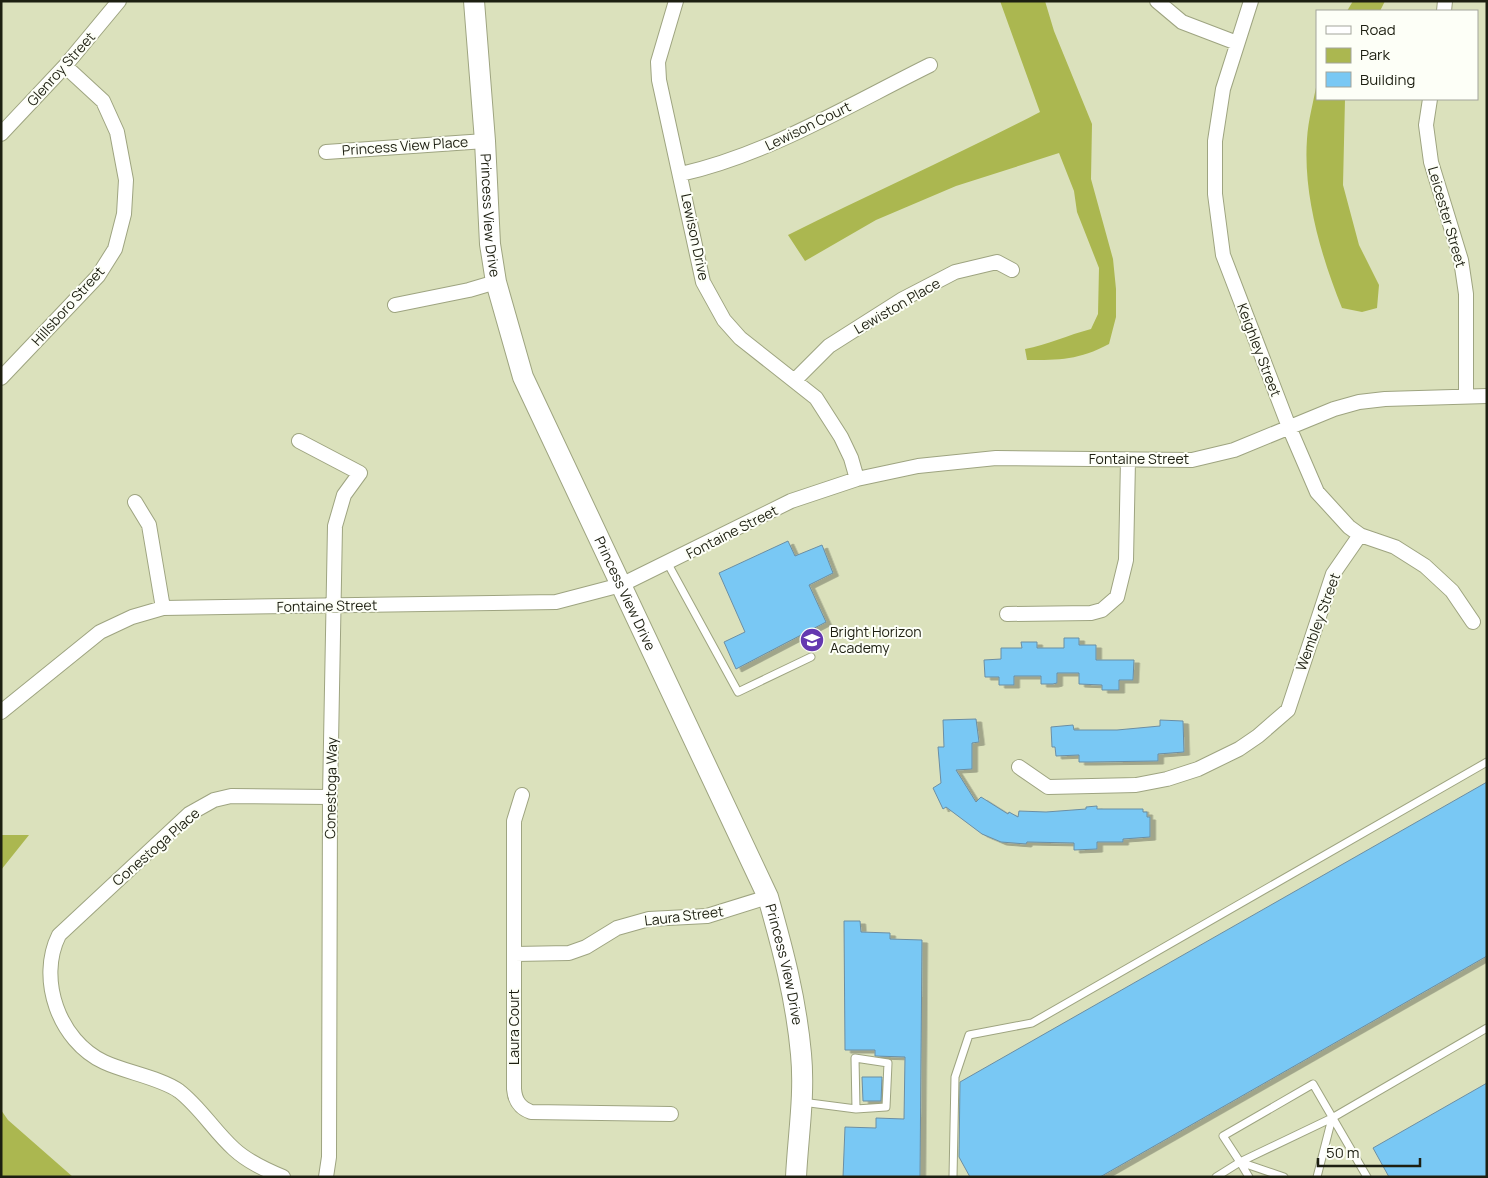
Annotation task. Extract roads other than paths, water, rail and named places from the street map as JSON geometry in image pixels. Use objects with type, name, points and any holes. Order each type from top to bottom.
[{"type":"main road","name":"Princess View Drive","points":[[474,1],[485,141],[490,244],[496,282],[523,377],[768,897],[789,972],[801,1055],[802,1102],[796,1177]]},
{"type":"street","name":"Glenroy Street","points":[[1,134],[66,66],[118,1]]},
{"type":"street","name":"Lewison Drive","points":[[676,1],[658,62],[659,80],[703,282],[724,320],[740,338],[816,398],[841,437],[851,458],[857,479]]},
{"type":"street","points":[[1157,1],[1182,22],[1236,43]]},
{"type":"street","name":"Keighley Street","points":[[1251,1],[1236,43],[1223,89],[1215,141],[1214,185],[1217,221],[1223,255],[1288,428],[1317,492],[1348,527],[1360,535],[1394,547],[1425,566],[1452,591],[1473,622]]},
{"type":"street","name":"Lewison Court","points":[[681,174],[716,166],[752,154],[930,65]]},
{"type":"street","name":"Hillsboro Street","points":[[1,378],[98,276],[115,249],[124,214],[124,164],[110,116],[103,102],[66,66]]},
{"type":"street","name":"Leicester Street","points":[[1430,100],[1426,125],[1431,162],[1460,260],[1466,294],[1466,396]]},
{"type":"street","name":"Princess View Place","points":[[326,152],[485,141]]},
{"type":"street","name":"Lewiston Place","points":[[795,380],[829,346],[902,299],[955,272],[997,262],[1012,270]]},
{"type":"street","points":[[394,305],[469,290],[496,282]]},
{"type":"street","name":"Fontaine Street","points":[[1,712],[100,632],[132,617],[163,608],[556,602],[621,585],[668,564],[792,501],[857,479],[918,466],[996,458],[1192,460],[1234,450],[1334,409],[1359,402],[1487,396]]},
{"type":"street","name":"Conestoga Way","points":[[299,441],[360,473],[344,495],[335,526],[330,797],[329,1148],[326,1177]]},
{"type":"street","points":[[1007,614],[1091,613],[1102,610],[1117,597],[1126,560],[1128,460]]},
{"type":"street","points":[[135,502],[149,525],[163,608]]},
{"type":"street","name":"Wembley Street","points":[[1019,767],[1048,787],[1136,785],[1167,780],[1219,760],[1258,736],[1288,710],[1333,574],[1360,535]]},
{"type":"street","name":"Laura Court","points":[[522,795],[514,821],[514,1089],[520,1106],[532,1112],[671,1114]]},
{"type":"street","name":"Conestoga Place","points":[[283,1177],[264,1170],[234,1150],[196,1105],[176,1089],[103,1062],[83,1049],[63,1025],[52,993],[50,974],[53,946],[59,935],[189,814],[214,800],[231,796],[330,797]]},
{"type":"street","name":"Laura Street","points":[[514,954],[569,953],[586,947],[617,928],[649,919],[707,916],[768,897]]},
{"type":"lane","points":[[668,564],[738,692],[811,657]]},
{"type":"lane","points":[[953,1177],[955,1076],[969,1035],[1032,1022],[1487,762]]},
{"type":"lane","points":[[1216,1177],[1240,1162],[1332,1118],[1487,1028]]},
{"type":"lane","points":[[802,1102],[856,1109],[886,1107],[888,1064],[855,1058],[856,1109]]},
{"type":"lane","points":[[1249,1177],[1223,1136],[1313,1084],[1367,1177]]},
{"type":"lane","points":[[1317,1177],[1332,1118]]},
{"type":"lane","points":[[1240,1162],[1284,1177]]},
{"type":"place","name":"Bright Horizon Academy","points":[[812,640]]}]
